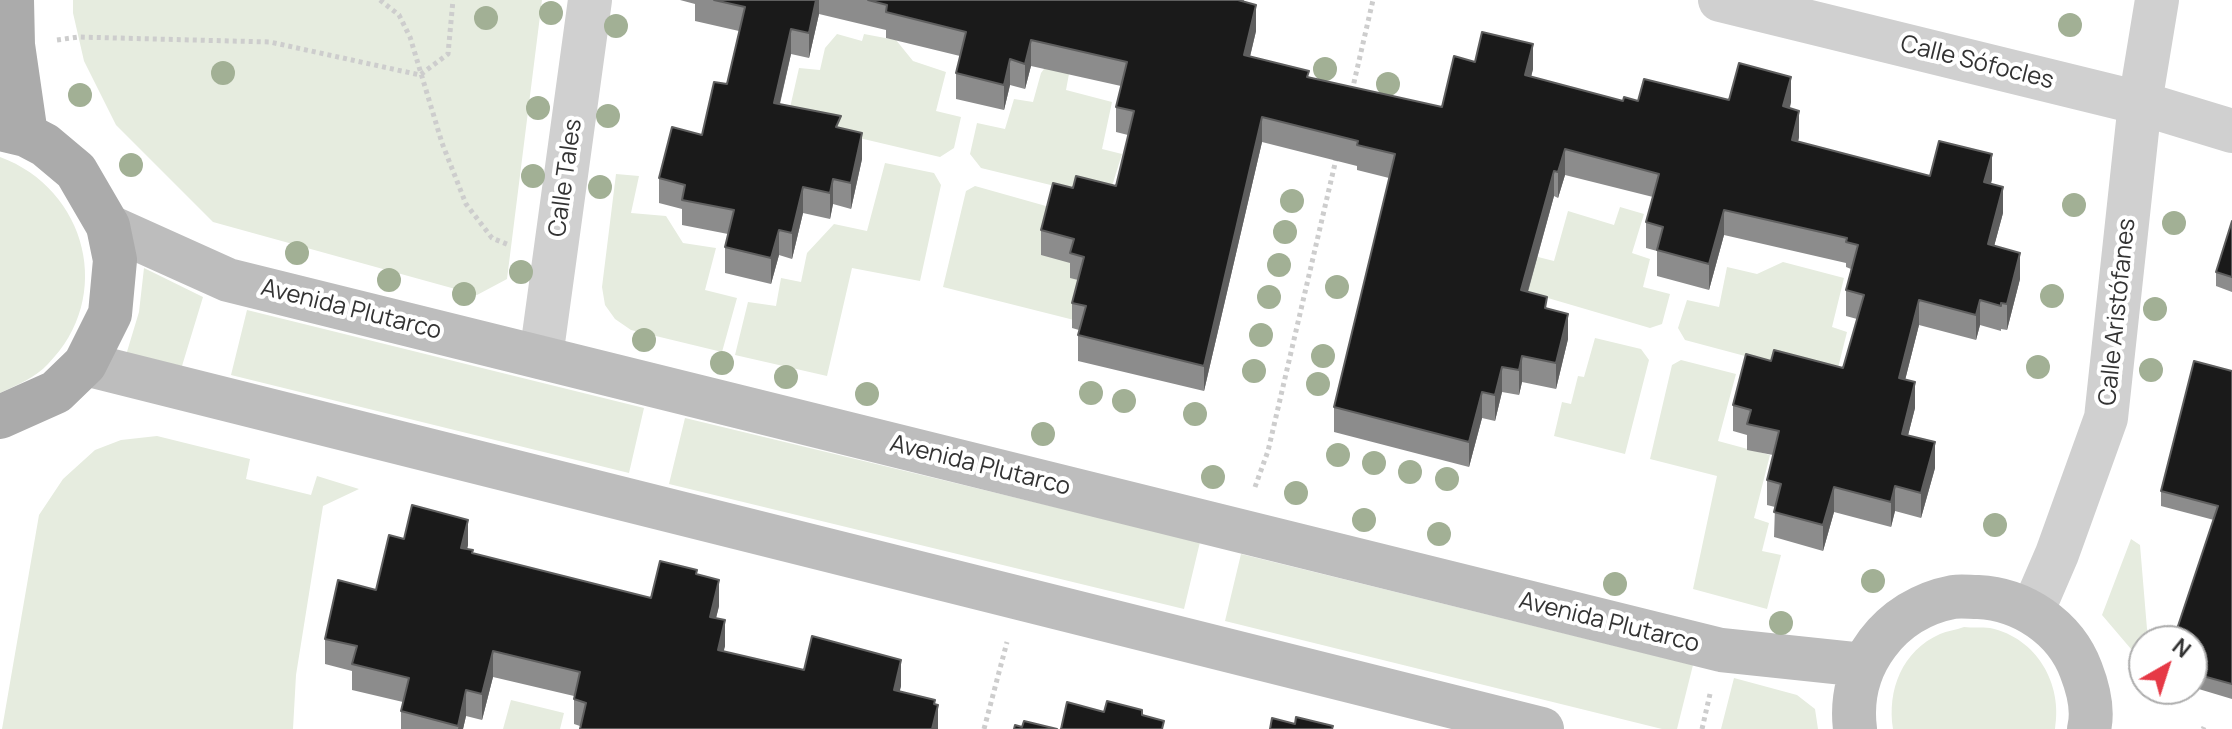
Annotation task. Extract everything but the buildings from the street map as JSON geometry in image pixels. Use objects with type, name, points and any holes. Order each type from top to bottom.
[{"type":"main road","points":[[2,423],[56,392],[85,364],[110,314],[115,260],[108,226],[76,171],[45,145],[13,132],[12,0]]},
{"type":"main road","name":"Avenida Plutarco","points":[[108,226],[228,280],[1721,650],[1863,665]]},
{"type":"main road","points":[[85,364],[1542,729]]},
{"type":"main road","points":[[1855,729],[1852,708],[1863,665],[1885,632],[1917,609],[1955,597],[1995,598],[2032,612],[2058,632],[2077,659],[2088,689],[2096,727]]},
{"type":"street","name":"Calle Tales","points":[[541,357],[590,0]]},
{"type":"street","name":"Calle Sófocles","points":[[1720,0],[2140,103],[2232,131]]},
{"type":"street","name":"Calle Aristófanes","points":[[2032,612],[2057,554],[2106,418],[2140,103],[2157,0]]},
{"type":"path","points":[[380,0],[399,15],[410,37],[442,143],[466,204],[492,238],[554,261]]},
{"type":"path","points":[[13,45],[78,37],[270,42],[420,75],[448,54],[453,0]]},
{"type":"path","points":[[1349,105],[1373,0]]},
{"type":"path","points":[[1259,481],[1338,150]]},
{"type":"path","points":[[984,729],[1019,598]]},
{"type":"shaded area","points":[[73,0],[542,0],[507,279],[477,295],[213,222],[116,125],[84,61]]},
{"type":"shaded area","points":[[837,34],[862,41],[864,34],[896,40],[913,61],[946,72],[936,111],[961,117],[954,148],[940,157],[787,121],[799,68],[820,70],[825,48]]},
{"type":"shaded area","points":[[1062,45],[1074,47],[1066,90],[1112,102],[1102,149],[1122,154],[1108,199],[981,168],[970,154],[977,123],[1005,129],[1014,99],[1033,102],[1041,73]]},
{"type":"shaded area","points":[[0,157],[30,172],[54,193],[71,219],[82,247],[85,277],[81,308],[69,337],[43,369],[0,393]]},
{"type":"shaded area","points":[[885,163],[934,173],[941,185],[920,281],[852,268],[827,376],[735,355],[748,302],[776,306],[781,278],[801,282],[807,253],[834,224],[867,231]]},
{"type":"shaded area","points":[[616,174],[639,176],[631,213],[666,216],[683,243],[716,248],[705,290],[737,298],[722,352],[631,330],[615,319],[605,305],[602,287]]},
{"type":"shaded area","points":[[975,186],[1053,208],[1084,282],[1074,320],[943,287],[966,191]]},
{"type":"shaded area","points":[[1620,207],[1644,214],[1632,253],[1650,259],[1643,287],[1670,294],[1662,324],[1650,328],[1524,291],[1534,256],[1554,261],[1568,211],[1614,225]]},
{"type":"shaded area","points":[[1783,262],[1844,278],[1832,327],[1847,332],[1835,380],[1685,340],[1678,328],[1687,300],[1719,307],[1727,267],[1757,274]]},
{"type":"shaded area","points":[[144,268],[203,297],[182,366],[126,355],[139,312]]},
{"type":"shaded area","points":[[247,310],[644,408],[629,473],[231,375]]},
{"type":"shaded area","points":[[1595,338],[1641,349],[1649,360],[1625,454],[1554,436],[1562,402],[1571,404],[1578,376],[1584,377]]},
{"type":"shaded area","points":[[1681,360],[1736,374],[1718,441],[1770,455],[1754,518],[1769,523],[1762,551],[1781,555],[1767,609],[1693,589],[1717,476],[1650,459],[1672,365]]},
{"type":"shaded area","points":[[685,418],[1200,542],[1184,609],[669,484]]},
{"type":"shaded area","points":[[157,436],[250,459],[246,479],[311,495],[317,476],[359,489],[323,506],[296,675],[293,729],[2,729],[39,515],[63,479],[95,450],[121,440]]},
{"type":"shaded area","points":[[2131,539],[2140,545],[2147,625],[2128,625],[2128,645],[2102,615]]},
{"type":"shaded area","points":[[1241,554],[1693,665],[1677,729],[1662,729],[1225,621]]},
{"type":"shaded area","points":[[1964,627],[1990,628],[2007,633],[2033,652],[2043,665],[2055,696],[2055,729],[1893,729],[1892,700],[1907,661],[1927,641]]},
{"type":"shaded area","points":[[1734,678],[1797,695],[1815,709],[1818,729],[1721,729]]},
{"type":"shaded area","points":[[511,700],[564,713],[560,729],[503,729]]}]
